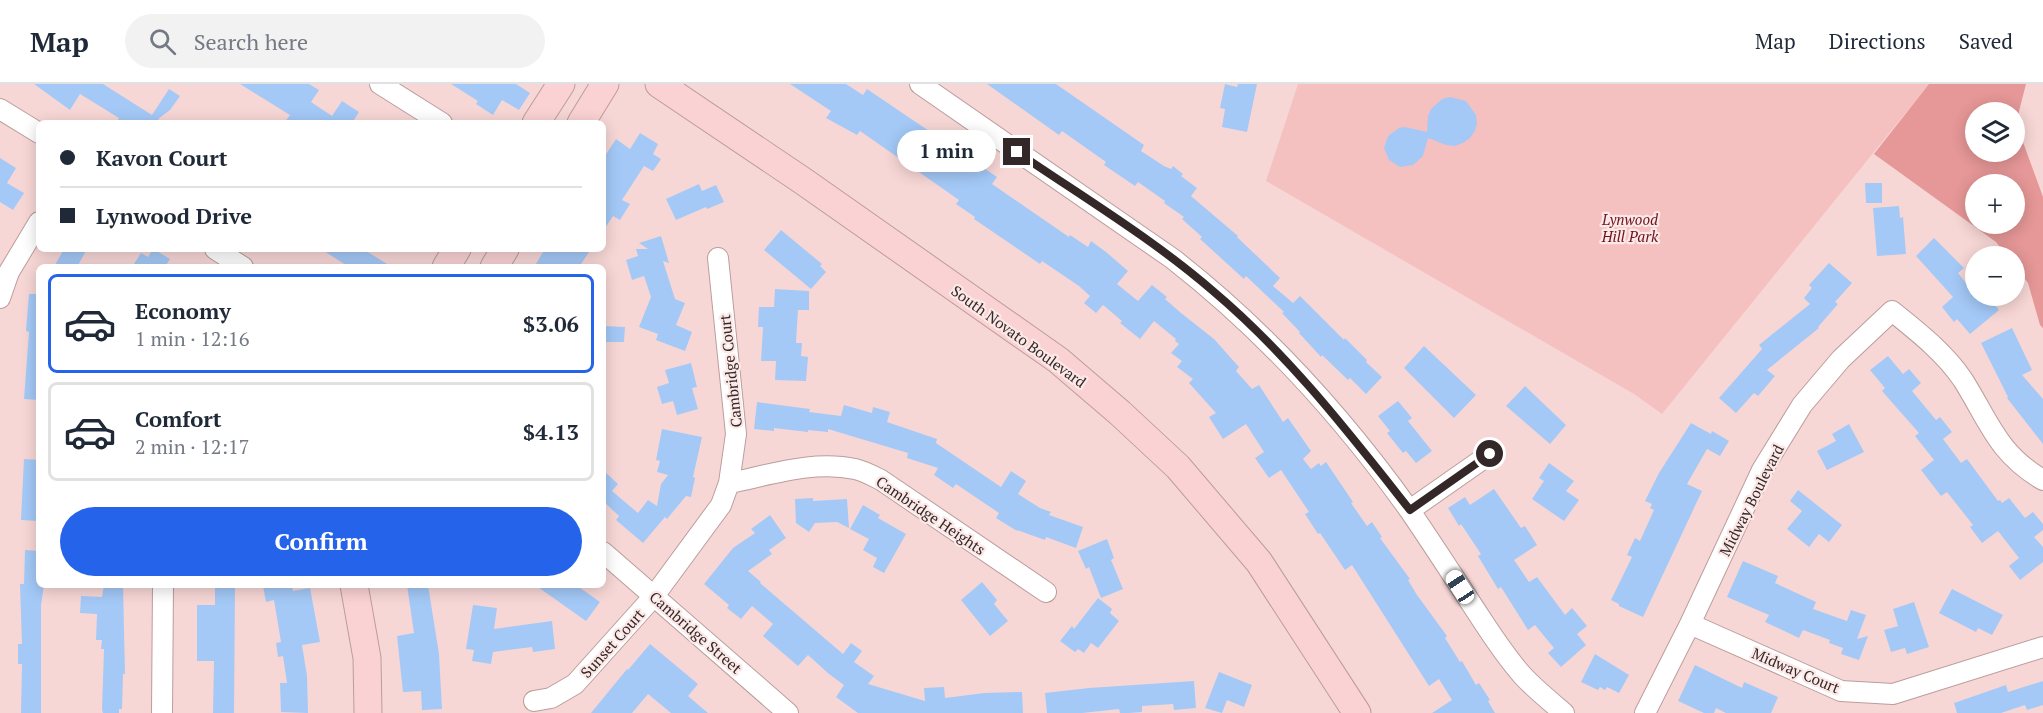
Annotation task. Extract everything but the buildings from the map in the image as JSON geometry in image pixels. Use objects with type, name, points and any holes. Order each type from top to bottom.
[{"type":"main road","points":[[538,120],[561,84]]},
{"type":"main road","points":[[583,120],[605,84]]},
{"type":"main road","name":"South Novato Boulevard","points":[[659,84],[803,180],[1058,360],[1120,413],[1178,467],[1259,562],[1357,713]]},
{"type":"main road","points":[[355,588],[367,658],[368,713]]},
{"type":"street","points":[[380,84],[437,120]]},
{"type":"street","points":[[920,84],[1173,259],[1214,291],[1293,368],[1341,422],[1410,510],[1498,644],[1523,676],[1564,713]]},
{"type":"street","points":[[0,109],[36,131]]},
{"type":"street","points":[[0,298],[9,272],[36,227]]},
{"type":"street","name":"Cambridge Court","points":[[718,258],[736,434],[729,483]]},
{"type":"street","name":"Midway Boulevard","points":[[1644,713],[1690,624],[1762,470],[1802,405],[1841,359],[1892,311],[1924,336],[1962,378],[2002,447],[2027,471],[2043,480]]},
{"type":"street","points":[[1410,510],[1490,454]]},
{"type":"street","name":"Cambridge Heights","points":[[729,483],[827,465],[857,469],[881,480],[1046,592]]},
{"type":"street","points":[[654,596],[722,505],[729,483]]},
{"type":"street","name":"Cambridge Street","points":[[606,555],[788,713]]},
{"type":"street","points":[[162,713],[163,588]]},
{"type":"street","name":"Sunset Court","points":[[534,701],[551,698],[575,684],[654,596]]},
{"type":"street","name":"Midway Court","points":[[1690,624],[1841,691],[1893,694],[2043,647]]},
{"type":"green space","name":"Lynwood Hill Park","points":[[1298,84],[1929,84],[1662,414],[1634,394],[1266,181]]},
{"type":"shaded area","points":[[1929,84],[2026,84],[2021,102],[1965,102],[1965,162],[2025,162],[2025,148],[2043,197],[2043,328],[2025,279],[2025,246],[1999,246],[1985,234],[2025,234],[2025,174],[1965,174],[1965,220],[1874,154]]},
{"type":"route","points":[[1017,152],[1173,259],[1214,291],[1293,368],[1341,422],[1410,510],[1490,454]]}]
